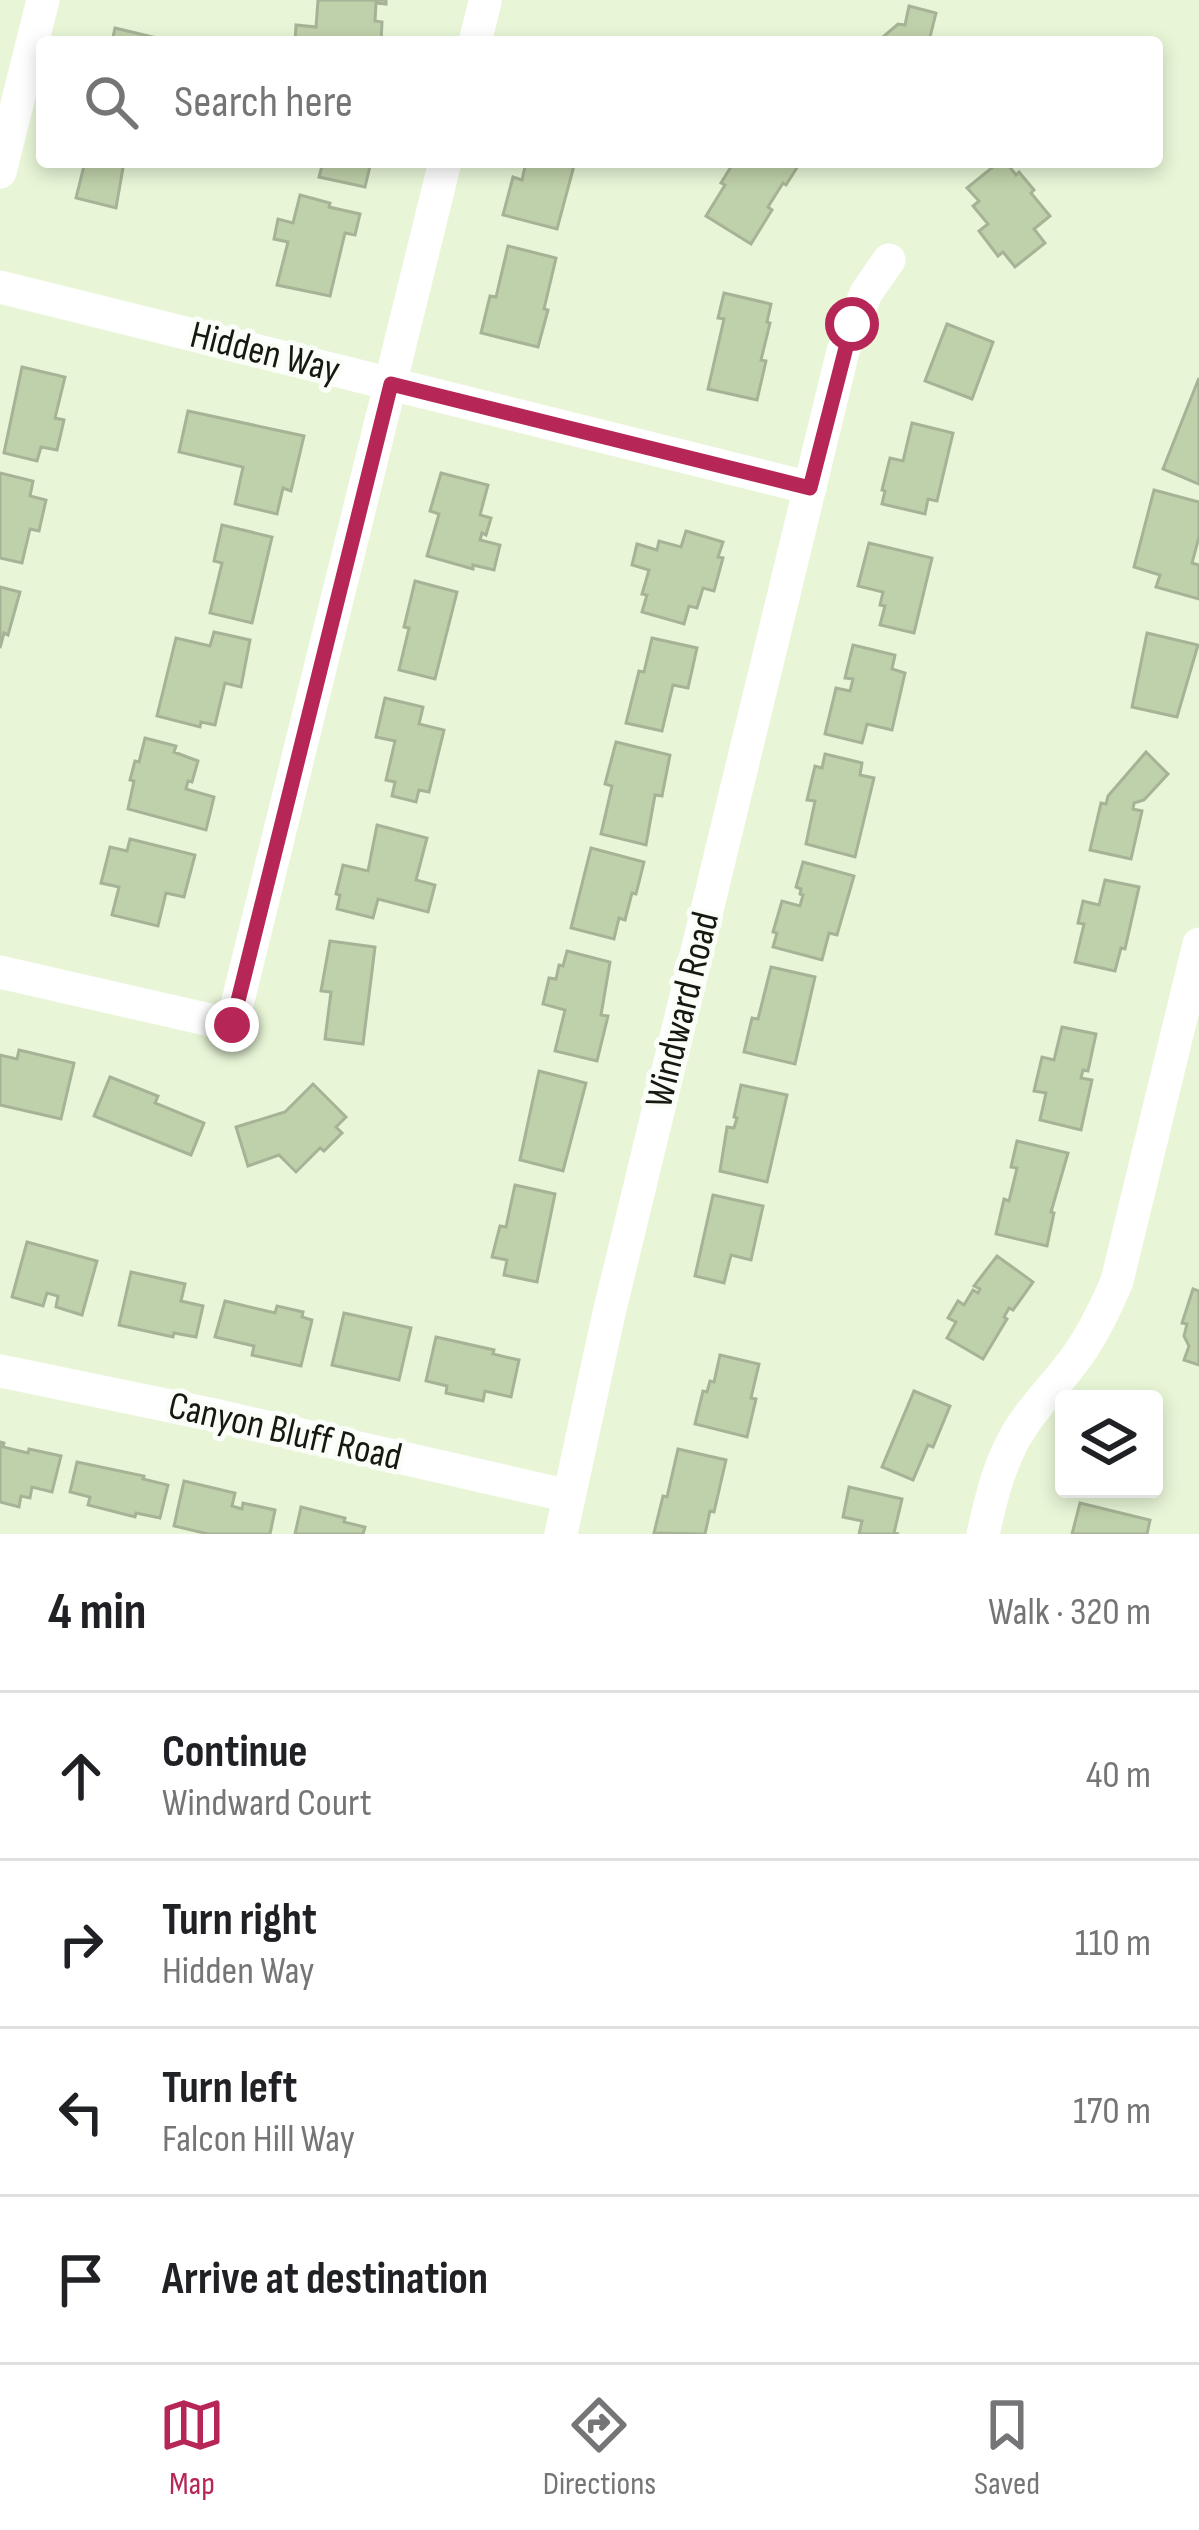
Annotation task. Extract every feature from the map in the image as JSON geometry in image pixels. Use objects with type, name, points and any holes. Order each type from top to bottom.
[{"type":"street","points":[[0,172],[43,0]]},
{"type":"street","points":[[476,36],[485,2]]},
{"type":"street","points":[[0,972],[232,1025],[445,168]]},
{"type":"street","name":"Windward Road","points":[[561,1534],[615,1290],[852,324],[889,260]]},
{"type":"street","name":"Hidden Way","points":[[0,287],[810,488]]},
{"type":"street","points":[[983,1534],[995,1482],[1011,1444],[1033,1408],[1077,1357],[1117,1281],[1199,944]]},
{"type":"street","name":"Canyon Bluff Road","points":[[0,1371],[569,1496]]},
{"type":"building","points":[[318,0],[386,0],[386,4],[376,3],[375,21],[382,22],[381,36],[295,36],[296,25],[316,27]]},
{"type":"building","points":[[909,6],[936,13],[930,36],[884,36],[898,24],[905,25]]},
{"type":"building","points":[[115,28],[148,36],[113,36]]},
{"type":"building","points":[[84,168],[123,168],[116,208],[76,198]]},
{"type":"building","points":[[321,168],[370,168],[365,187],[319,177]]},
{"type":"building","points":[[525,168],[573,168],[557,229],[503,215],[513,177],[522,180]]},
{"type":"building","points":[[730,168],[797,168],[768,207],[772,210],[751,244],[706,216],[725,185],[721,183]]},
{"type":"building","points":[[992,168],[1019,172],[1050,216],[1034,229],[1045,243],[1015,267],[1003,252],[998,256],[979,231],[988,224],[973,206],[979,201],[967,188]]},
{"type":"building","points":[[300,195],[360,214],[355,235],[345,233],[330,296],[277,285],[288,242],[274,239],[278,219],[293,223]]},
{"type":"building","points":[[508,246],[556,258],[538,347],[481,333],[490,296],[496,297]]},
{"type":"building","points":[[724,293],[771,304],[757,400],[708,389],[724,319],[718,318]]},
{"type":"building","points":[[947,324],[993,342],[972,399],[925,381]]},
{"type":"building","points":[[22,367],[65,377],[55,418],[64,420],[57,450],[41,447],[37,461],[4,453]]},
{"type":"building","points":[[1199,378],[1199,484],[1163,469]]},
{"type":"building","points":[[188,411],[304,436],[291,491],[283,488],[277,514],[235,504],[243,467],[179,452]]},
{"type":"building","points":[[912,423],[953,433],[937,501],[928,499],[925,514],[882,504],[890,458],[903,461]]},
{"type":"building","points":[[0,473],[33,481],[30,496],[46,500],[39,531],[30,529],[22,563],[0,558]]},
{"type":"building","points":[[441,473],[488,485],[480,515],[491,518],[480,540],[500,545],[494,570],[427,556],[439,514],[430,511]]},
{"type":"building","points":[[1154,490],[1199,502],[1199,537],[1192,563],[1199,565],[1199,599],[1156,587],[1160,575],[1134,567]]},
{"type":"building","points":[[222,525],[272,537],[252,623],[210,613],[222,563],[214,561]]},
{"type":"building","points":[[686,531],[723,542],[718,557],[723,558],[714,591],[703,588],[697,608],[689,606],[684,624],[642,612],[649,570],[632,565],[637,544],[657,550],[659,541],[681,547]]},
{"type":"building","points":[[869,543],[932,558],[914,633],[880,625],[883,592],[858,586]]},
{"type":"building","points":[[415,581],[457,592],[435,679],[399,670]]},
{"type":"building","points":[[0,587],[20,592],[0,648]]},
{"type":"building","points":[[214,632],[250,640],[241,687],[225,683],[215,725],[201,722],[200,727],[157,716],[176,638],[210,646]]},
{"type":"building","points":[[1147,633],[1198,645],[1177,717],[1132,707]]},
{"type":"building","points":[[652,638],[697,648],[688,688],[673,685],[662,731],[626,723]]},
{"type":"building","points":[[853,645],[895,655],[892,669],[905,673],[892,730],[867,724],[862,743],[825,734],[836,688],[850,691],[853,679],[845,678]]},
{"type":"building","points":[[385,698],[423,707],[419,724],[444,730],[429,792],[419,790],[416,802],[392,796],[395,782],[386,780],[395,741],[376,737]]},
{"type":"building","points":[[145,738],[176,746],[174,752],[198,761],[186,789],[214,797],[206,830],[128,809],[134,781],[130,780]]},
{"type":"building","points":[[616,742],[670,755],[662,796],[655,795],[646,845],[601,834],[612,786],[605,784]]},
{"type":"building","points":[[1146,752],[1168,774],[1144,800],[1134,803],[1133,809],[1142,811],[1131,859],[1090,850],[1101,803],[1106,804]]},
{"type":"building","points":[[825,754],[862,763],[860,775],[874,778],[855,857],[806,844],[815,801],[807,800],[815,766],[822,768]]},
{"type":"building","points":[[377,825],[427,838],[416,880],[435,885],[428,912],[378,899],[373,918],[337,909],[343,865],[368,871]]},
{"type":"building","points":[[130,839],[195,855],[184,897],[166,893],[158,926],[112,915],[119,887],[101,883],[110,847],[127,851]]},
{"type":"building","points":[[591,848],[644,862],[636,894],[632,893],[625,920],[619,918],[614,939],[571,928]]},
{"type":"building","points":[[803,862],[854,876],[837,935],[829,933],[822,960],[773,947],[782,901],[800,906],[803,895],[796,887]]},
{"type":"building","points":[[1105,880],[1139,887],[1115,971],[1075,962],[1084,924],[1078,923],[1083,901],[1099,905]]},
{"type":"building","points":[[330,941],[375,947],[363,1044],[325,1039],[331,992],[321,991]]},
{"type":"building","points":[[567,951],[610,962],[601,1015],[608,1016],[597,1061],[555,1051],[565,1010],[543,1004],[549,978],[556,979]]},
{"type":"building","points":[[771,967],[815,977],[795,1064],[744,1052]]},
{"type":"building","points":[[1062,1027],[1096,1034],[1088,1071],[1083,1070],[1081,1078],[1092,1080],[1081,1130],[1040,1120],[1046,1093],[1034,1091],[1042,1057],[1054,1060]]},
{"type":"building","points":[[19,1050],[74,1063],[61,1119],[0,1105],[0,1055],[17,1059]]},
{"type":"building","points":[[539,1071],[586,1083],[563,1171],[520,1160]]},
{"type":"building","points":[[110,1077],[158,1096],[155,1103],[204,1123],[191,1155],[94,1116]]},
{"type":"building","points":[[313,1084],[346,1117],[336,1127],[342,1133],[296,1172],[279,1155],[248,1166],[236,1127],[285,1112]]},
{"type":"building","points":[[741,1085],[787,1095],[767,1182],[720,1171],[727,1127],[734,1128],[737,1118]]},
{"type":"building","points":[[1017,1141],[1068,1153],[1047,1246],[996,1234],[1017,1168],[1011,1167]]},
{"type":"building","points":[[515,1185],[555,1194],[537,1282],[504,1275],[507,1260],[492,1257],[500,1226],[506,1227]]},
{"type":"building","points":[[713,1195],[763,1206],[751,1260],[731,1255],[724,1283],[695,1276]]},
{"type":"building","points":[[27,1242],[97,1261],[82,1315],[56,1307],[58,1296],[47,1293],[43,1306],[12,1297]]},
{"type":"building","points":[[997,1256],[1033,1282],[1013,1310],[1009,1308],[983,1359],[947,1338],[956,1322],[948,1318],[958,1301],[964,1305],[973,1290],[978,1293],[980,1289],[974,1286]]},
{"type":"building","points":[[131,1272],[185,1284],[181,1301],[203,1306],[196,1337],[119,1325]]},
{"type":"building","points":[[1193,1289],[1199,1291],[1199,1365],[1184,1360],[1189,1346],[1184,1336],[1187,1324],[1182,1323]]},
{"type":"building","points":[[225,1301],[275,1313],[277,1306],[303,1312],[302,1317],[312,1320],[301,1366],[252,1355],[254,1346],[215,1337]]},
{"type":"building","points":[[344,1313],[411,1328],[399,1380],[332,1365]]},
{"type":"building","points":[[436,1337],[519,1360],[511,1397],[485,1391],[483,1401],[446,1393],[447,1386],[426,1381]]},
{"type":"building","points":[[720,1355],[759,1364],[747,1437],[695,1424],[703,1391],[714,1382]]},
{"type":"building","points":[[914,1391],[950,1406],[913,1480],[882,1467]]},
{"type":"building","points":[[0,1442],[28,1453],[29,1449],[61,1456],[52,1492],[32,1487],[30,1498],[21,1496],[19,1507],[0,1502]]},
{"type":"building","points":[[678,1449],[726,1460],[705,1534],[654,1533]]},
{"type":"building","points":[[77,1462],[168,1485],[160,1518],[88,1505],[90,1497],[70,1492]]},
{"type":"building","points":[[184,1481],[235,1493],[232,1506],[242,1509],[243,1503],[275,1510],[270,1534],[208,1534],[174,1526]]},
{"type":"building","points":[[849,1487],[902,1499],[894,1533],[899,1534],[859,1534],[862,1521],[843,1517]]},
{"type":"building","points":[[1080,1503],[1150,1520],[1147,1534],[1072,1534]]},
{"type":"building","points":[[301,1507],[345,1518],[344,1522],[365,1527],[363,1534],[295,1534]]},
{"type":"route","points":[[232,1025],[391,384],[810,488],[852,324]]}]
